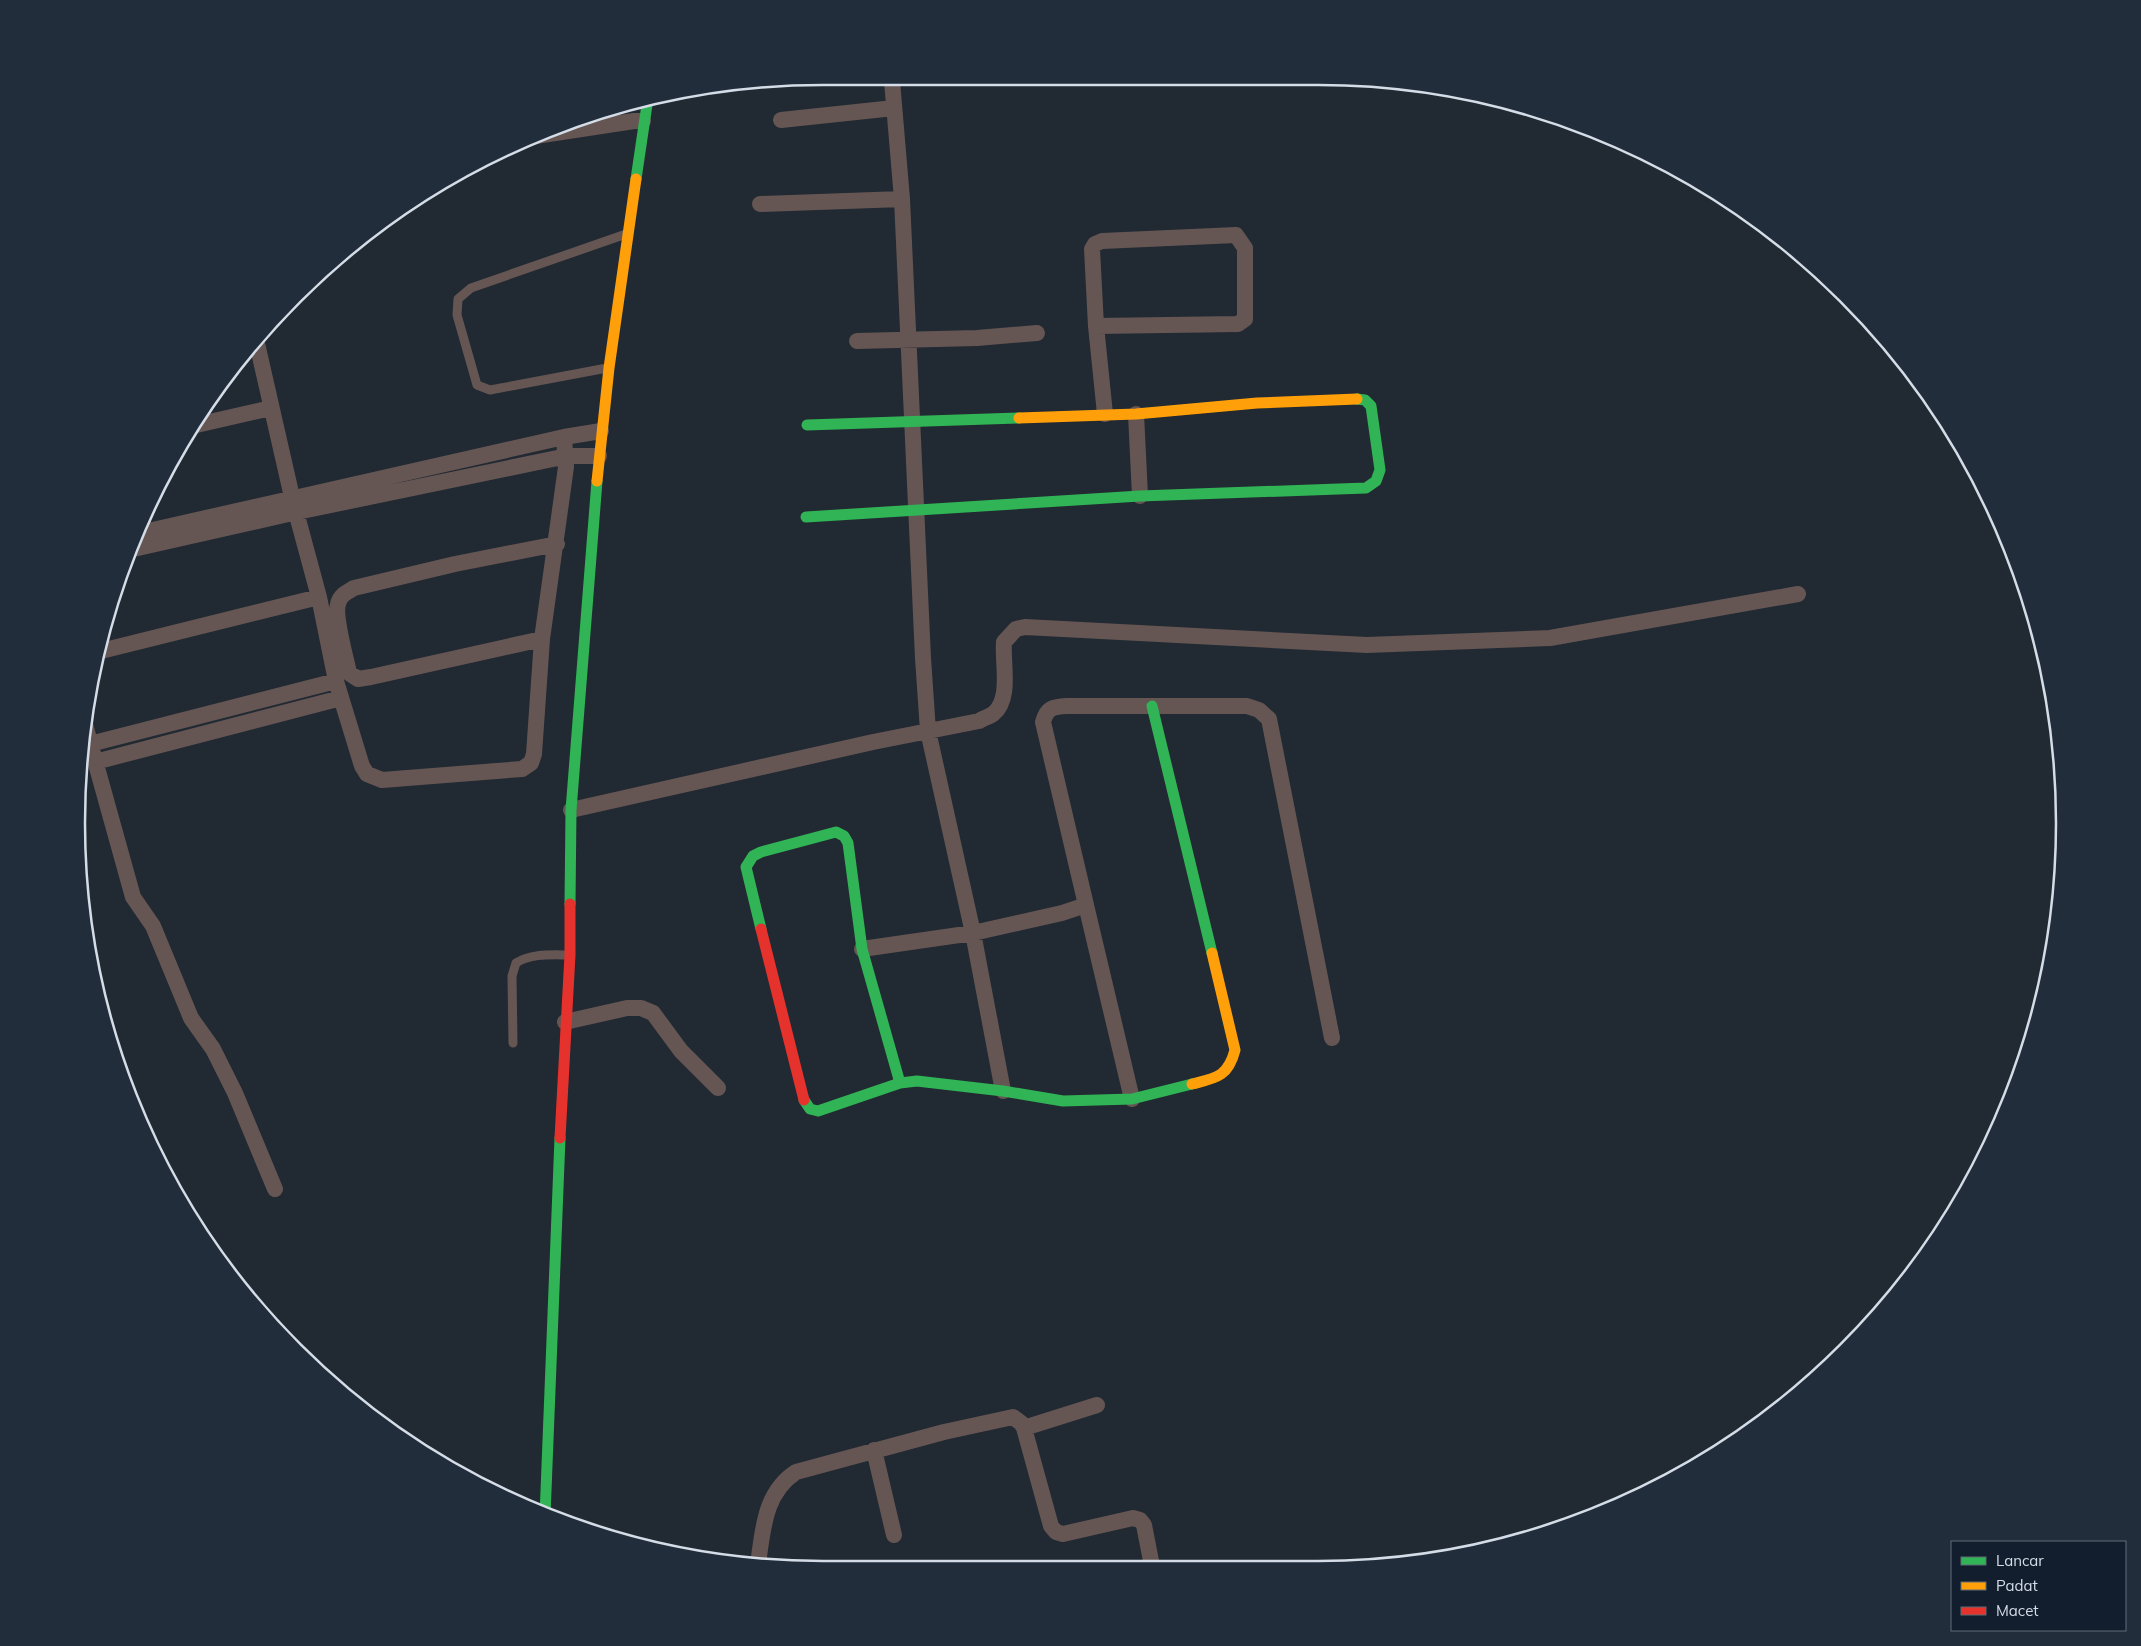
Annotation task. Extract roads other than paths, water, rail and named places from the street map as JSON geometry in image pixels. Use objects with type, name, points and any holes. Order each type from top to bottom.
[{"type":"street","points":[[892,85],[902,199],[928,731],[973,933],[1003,1091]]},
{"type":"street","points":[[545,1507],[565,1022],[570,955],[571,810],[601,431],[647,107]]},
{"type":"street","points":[[781,120],[894,108]]},
{"type":"street","points":[[566,131],[644,121]]},
{"type":"street","points":[[760,204],[902,199]]},
{"type":"street","points":[[1096,326],[1238,324],[1245,319],[1245,248],[1241,240],[1236,236],[1102,241],[1095,244],[1092,249],[1096,326],[1106,414]]},
{"type":"street","points":[[857,341],[977,338],[1038,333]]},
{"type":"street","points":[[258,349],[319,597],[336,681],[362,766],[367,774],[374,778],[382,780],[522,769],[531,763],[534,754],[542,639],[557,544],[567,456],[564,437]]},
{"type":"street","points":[[806,517],[1140,496],[1366,488],[1378,478],[1380,470],[1371,406],[1365,400],[1256,403],[1136,414],[807,425]]},
{"type":"street","points":[[203,424],[271,408]]},
{"type":"street","points":[[1136,414],[1140,496]]},
{"type":"street","points":[[139,547],[295,504],[564,437],[601,431]]},
{"type":"street","points":[[145,532],[567,456],[584,458],[599,456]]},
{"type":"street","points":[[542,639],[358,679],[349,673],[339,627],[337,605],[343,594],[354,588],[455,564],[557,544]]},
{"type":"street","points":[[571,810],[979,721],[994,713],[1001,703],[1004,691],[1004,642],[1016,629],[1025,627],[1367,645],[1550,638],[1798,594]]},
{"type":"street","points":[[106,650],[319,597]]},
{"type":"street","points":[[275,1189],[235,1092],[212,1049],[191,1018],[152,926],[133,897],[90,744],[336,681]]},
{"type":"street","points":[[95,762],[342,698]]},
{"type":"street","points":[[1132,1099],[1045,733],[1043,722],[1046,713],[1053,708],[1068,706],[1247,706],[1259,710],[1268,719],[1332,1038]]},
{"type":"street","points":[[900,1083],[862,949],[848,843],[842,834],[836,832],[761,852],[749,861],[746,867],[803,1099],[810,1108],[818,1111],[900,1083],[917,1081],[1003,1091],[1063,1101],[1132,1099],[1212,1079],[1225,1073],[1232,1062],[1234,1050],[1152,706]]},
{"type":"street","points":[[862,949],[973,933],[1062,913],[1086,905]]},
{"type":"street","points":[[565,1022],[627,1008],[641,1008],[653,1013],[681,1051],[718,1088]]},
{"type":"street","points":[[1024,1428],[1097,1405]]},
{"type":"street","points":[[758,1558],[764,1521],[770,1503],[784,1480],[796,1472],[874,1450],[1013,1417],[1022,1423],[1024,1428],[1051,1526],[1056,1532],[1063,1534],[1132,1518],[1140,1520],[1144,1525],[1151,1561]]},
{"type":"street","points":[[874,1450],[894,1535]]},
{"type":"lane","points":[[609,368],[490,390],[477,384],[457,315],[458,299],[471,288],[628,232]]},
{"type":"lane","points":[[513,1043],[512,976],[516,963],[523,958],[570,955]]}]
